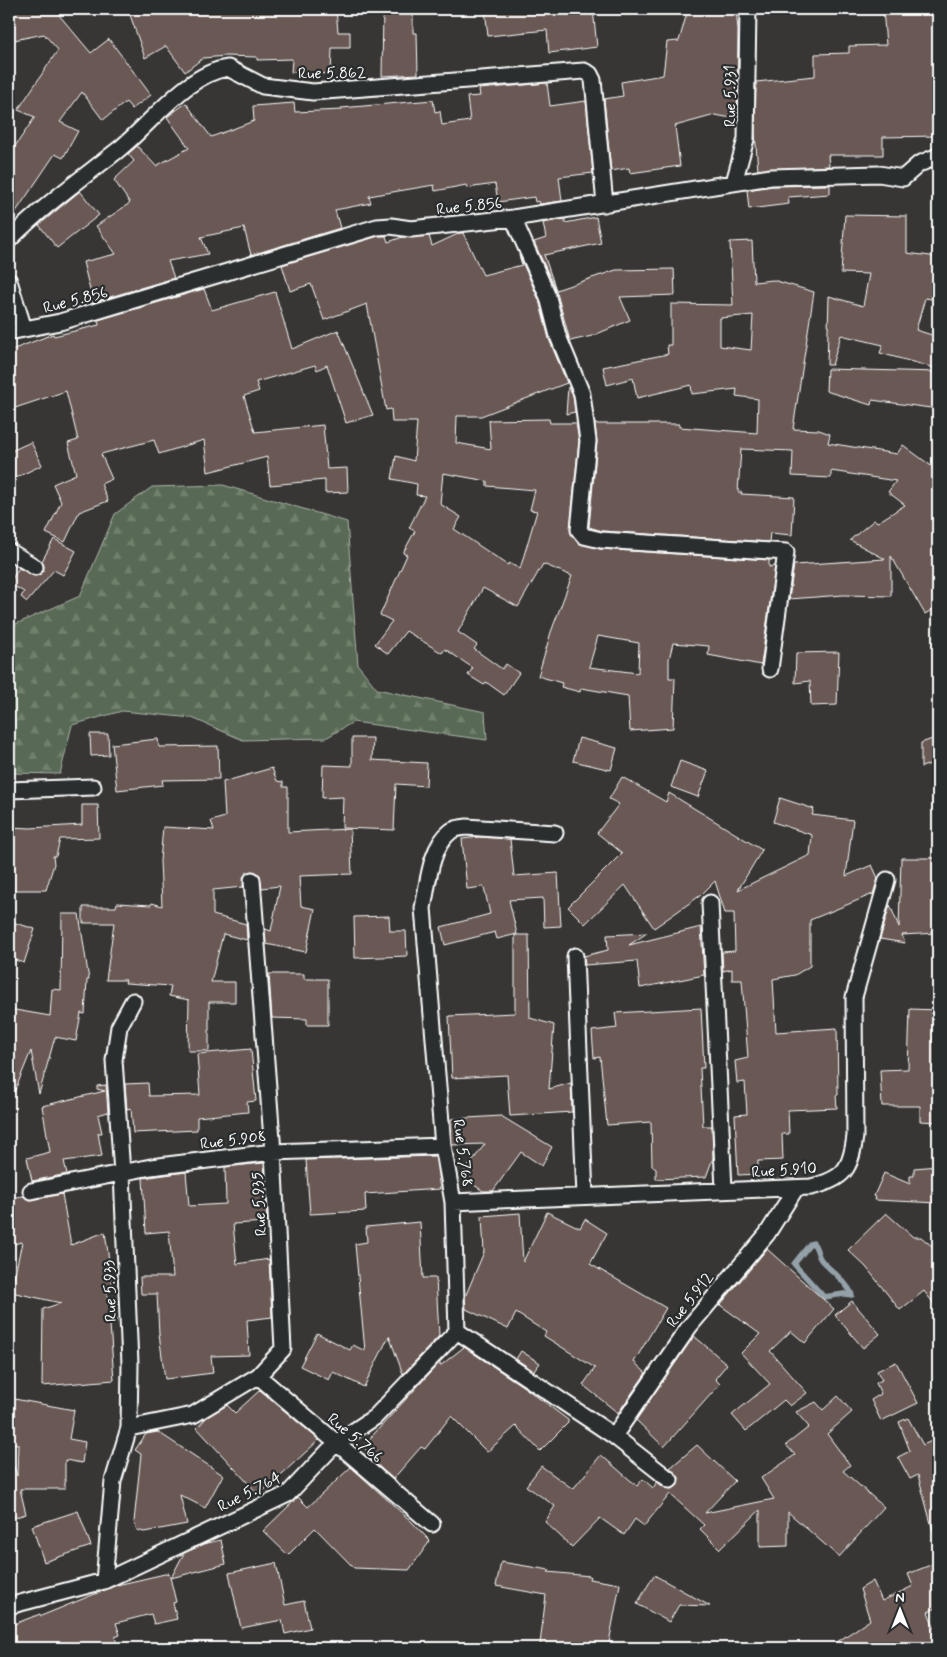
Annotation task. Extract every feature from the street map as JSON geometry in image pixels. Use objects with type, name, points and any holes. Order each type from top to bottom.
[{"type":"street","name":"Rue 5.931","points":[[734,182],[746,139],[748,9]]},
{"type":"street","name":"Rue 5.862","points":[[9,240],[55,196],[120,149],[175,97],[208,74],[228,68],[263,86],[313,92],[584,71],[590,74],[593,80],[606,204]]},
{"type":"street","name":"Rue 5.856","points":[[9,332],[60,322],[377,227],[391,226],[411,229],[513,218],[771,177],[879,174],[903,178],[919,164],[938,156]]},
{"type":"street","points":[[513,218],[548,297],[558,336],[582,394],[588,441],[579,530],[584,536],[601,540],[786,552],[770,669]]},
{"type":"street","points":[[9,281],[24,330]]},
{"type":"street","points":[[9,551],[35,567]]},
{"type":"street","points":[[9,790],[93,787]]},
{"type":"street","name":"Rue 5.768","points":[[457,1331],[453,1202],[443,1146],[424,908],[430,871],[442,841],[453,829],[466,827],[554,833]]},
{"type":"street","name":"Rue 5.935","points":[[129,1428],[193,1415],[258,1376],[280,1355],[284,1342],[252,880]]},
{"type":"street","name":"Rue 5.910","points":[[453,1202],[724,1189],[796,1188],[830,1182],[844,1173],[853,1155],[856,1136],[854,997],[888,880]]},
{"type":"street","points":[[710,903],[724,1189]]},
{"type":"street","points":[[575,956],[585,1196]]},
{"type":"street","name":"Rue 5.933","points":[[104,1580],[113,1481],[129,1428],[130,1364],[122,1173],[114,1060],[119,1027],[133,1001]]},
{"type":"street","name":"Rue 5.908","points":[[31,1191],[122,1173],[272,1152],[443,1146]]},
{"type":"street","name":"Rue 5.912","points":[[614,1436],[689,1326],[767,1234],[796,1188]]},
{"type":"street","points":[[457,1331],[614,1436],[670,1480]]},
{"type":"street","name":"Rue 5.764","points":[[9,1606],[104,1580],[288,1494],[336,1444],[375,1417],[457,1331]]},
{"type":"street","name":"Rue 5.766","points":[[258,1376],[432,1524]]},
{"type":"green space","points":[[223,485],[347,522],[358,665],[377,689],[485,712],[487,740],[353,722],[326,738],[243,740],[192,718],[122,711],[72,725],[60,774],[9,773],[9,627],[80,596],[115,514],[152,487]]},
{"type":"building","points":[[9,9],[54,9],[91,53],[109,39],[151,95],[132,109],[126,102],[103,120],[82,92],[60,122],[78,131],[63,158],[55,154],[9,222],[9,155],[35,117],[18,110],[58,50],[44,34],[9,41]]},
{"type":"building","points":[[128,9],[336,9],[338,32],[350,32],[350,48],[332,48],[331,74],[291,72],[292,59],[257,60],[257,57],[226,56],[203,58],[185,72],[166,46],[145,58]]},
{"type":"building","points":[[383,9],[413,9],[413,33],[417,33],[418,74],[382,76]]},
{"type":"building","points":[[485,9],[593,9],[597,47],[549,53],[547,30],[488,36]]},
{"type":"building","points":[[702,9],[736,9],[738,30],[737,119],[715,115],[675,126],[680,166],[630,173],[629,168],[611,171],[604,99],[623,96],[621,82],[663,75],[667,42],[679,41],[687,13]]},
{"type":"building","points":[[883,9],[938,9],[938,136],[883,137],[883,155],[828,155],[829,166],[758,170],[755,133],[756,82],[815,76],[815,54],[849,53],[849,46],[886,45]]},
{"type":"building","points":[[547,83],[550,106],[586,101],[593,173],[559,177],[562,201],[540,204],[539,201],[535,202],[534,197],[498,202],[495,184],[467,188],[466,185],[435,191],[434,185],[369,196],[371,203],[335,210],[340,228],[251,255],[244,228],[201,237],[208,254],[168,261],[174,278],[93,302],[83,262],[116,254],[96,226],[130,203],[114,180],[134,161],[128,154],[137,146],[156,166],[189,148],[167,117],[186,103],[211,137],[254,121],[253,106],[294,103],[295,112],[342,110],[341,108],[433,100],[435,112],[440,111],[442,125],[470,121],[467,97],[480,96],[479,89]]},
{"type":"building","points":[[830,185],[830,194],[788,197],[789,204],[749,209],[747,190],[772,186]]},
{"type":"building","points":[[80,191],[99,215],[57,248],[39,225]]},
{"type":"building","points":[[845,215],[907,216],[907,253],[938,257],[938,300],[925,298],[916,330],[938,337],[938,369],[880,353],[883,345],[841,335],[832,365],[827,365],[829,296],[863,306],[869,274],[841,273]]},
{"type":"building","points":[[596,217],[601,243],[544,255],[556,290],[616,270],[674,269],[675,295],[620,297],[630,320],[592,336],[570,341],[557,293],[534,242],[546,238],[543,223],[565,219],[565,223]]},
{"type":"building","points":[[463,233],[483,275],[522,265],[519,255],[539,300],[549,339],[567,383],[481,416],[457,416],[456,443],[491,449],[489,420],[549,419],[550,423],[576,423],[579,441],[570,529],[577,542],[600,549],[769,560],[769,567],[775,566],[761,665],[708,655],[709,646],[673,643],[669,659],[669,678],[675,678],[673,728],[630,731],[628,696],[581,688],[580,692],[561,687],[562,683],[538,676],[551,632],[572,576],[543,564],[518,607],[483,588],[458,632],[477,645],[474,649],[502,669],[506,664],[519,673],[504,695],[486,682],[484,685],[468,675],[473,668],[445,649],[442,653],[406,631],[388,654],[375,644],[392,621],[380,615],[407,555],[403,553],[415,531],[409,528],[425,496],[416,495],[417,484],[392,479],[396,456],[414,461],[417,422],[392,422],[391,409],[386,410],[367,304],[324,320],[311,284],[290,291],[282,265],[379,236],[386,236],[388,242],[403,237],[429,236],[432,246]],"holes":[[[443,473],[487,481],[487,486],[535,490],[530,510],[537,511],[520,569],[509,563],[508,565],[454,529],[461,517],[440,504]],[[598,636],[639,643],[638,673],[589,667]]]},
{"type":"building","points":[[752,241],[754,282],[773,280],[814,292],[793,429],[819,430],[830,434],[828,443],[897,454],[903,445],[938,471],[938,606],[925,614],[891,556],[891,596],[843,595],[789,599],[794,565],[885,559],[850,540],[874,520],[878,522],[905,505],[888,492],[896,481],[831,471],[831,478],[792,476],[793,451],[741,449],[738,492],[742,492],[741,494],[794,497],[792,535],[770,533],[769,542],[602,531],[589,527],[597,442],[595,424],[679,424],[679,427],[757,433],[758,399],[736,396],[737,389],[692,394],[691,385],[637,398],[633,378],[607,385],[603,367],[668,354],[667,345],[671,345],[671,304],[733,305],[730,242]],"holes":[[[753,315],[751,350],[720,346],[720,318]]]},
{"type":"building","points":[[204,289],[212,310],[275,292],[292,349],[338,330],[373,415],[346,423],[327,365],[317,370],[315,365],[256,382],[259,391],[244,396],[255,432],[323,425],[327,469],[347,468],[348,492],[325,493],[325,480],[270,485],[267,457],[208,472],[204,440],[159,454],[154,440],[101,454],[112,479],[101,484],[108,501],[79,512],[65,542],[46,533],[61,502],[53,484],[76,474],[68,443],[78,440],[66,391],[9,410],[9,351],[53,334],[54,336],[99,325],[98,320]]},
{"type":"building","points":[[827,369],[938,372],[938,409],[872,400],[871,405],[826,391]]},
{"type":"building","points":[[568,387],[573,396],[575,412],[566,414]]},
{"type":"building","points":[[31,442],[42,465],[9,481],[9,452]]},
{"type":"building","points":[[54,539],[76,551],[63,575],[54,570],[27,602],[21,597],[24,592],[9,583],[19,568],[34,576],[43,572],[42,561]]},
{"type":"building","points":[[839,652],[837,705],[811,706],[810,681],[795,683],[796,653]]},
{"type":"building","points":[[90,734],[108,734],[109,755],[91,756]]},
{"type":"building","points":[[938,737],[938,762],[921,767],[921,743]]},
{"type":"building","points":[[352,738],[373,738],[372,760],[427,763],[426,786],[396,784],[394,830],[342,828],[343,797],[322,798],[323,765],[352,766]]},
{"type":"building","points":[[579,738],[617,748],[611,770],[573,761]]},
{"type":"building","points":[[158,739],[159,747],[218,746],[219,779],[162,780],[163,785],[117,790],[112,744]]},
{"type":"building","points":[[680,761],[708,771],[698,797],[671,787]]},
{"type":"building","points":[[272,768],[277,781],[283,782],[283,787],[288,787],[288,832],[350,829],[352,874],[299,876],[301,906],[315,909],[306,952],[266,944],[265,929],[271,931],[280,886],[262,888],[260,875],[252,871],[244,876],[243,887],[213,890],[213,915],[246,924],[247,940],[223,934],[211,982],[235,982],[235,1002],[209,1002],[209,1051],[188,1051],[189,1000],[169,996],[171,986],[125,983],[126,980],[106,980],[114,923],[83,923],[83,907],[116,907],[117,903],[151,905],[152,903],[162,906],[160,861],[163,827],[214,830],[211,821],[225,817],[223,782]]},
{"type":"building","points":[[622,777],[666,802],[669,793],[762,850],[738,890],[810,855],[812,835],[773,822],[780,798],[814,809],[812,815],[853,820],[846,876],[872,865],[878,878],[873,894],[810,920],[810,966],[795,975],[773,979],[776,1032],[837,1028],[837,1108],[788,1110],[789,1134],[782,1134],[783,1160],[758,1161],[758,1174],[738,1175],[735,1115],[747,1114],[745,1082],[737,1083],[735,1061],[748,1058],[742,980],[732,980],[732,969],[723,971],[722,952],[735,951],[734,913],[725,913],[715,881],[701,895],[654,928],[625,885],[585,924],[568,907],[622,853],[597,833],[619,804],[609,799]]},
{"type":"building","points":[[82,805],[98,805],[99,838],[60,839],[56,856],[53,856],[54,864],[46,890],[11,890],[11,827],[30,828],[82,825]]},
{"type":"building","points":[[479,837],[510,839],[514,876],[558,873],[561,926],[544,927],[543,898],[509,900],[517,934],[497,939],[495,932],[445,945],[441,927],[490,914],[484,887],[467,889],[462,839]]},
{"type":"building","points":[[901,858],[938,858],[938,933],[902,935],[905,943],[880,939],[890,905],[899,927]]},
{"type":"building","points":[[62,914],[79,914],[89,980],[87,980],[85,1014],[81,1013],[76,1041],[55,1037],[39,1094],[31,1051],[9,1105],[9,1009],[50,1016],[52,989],[61,990]]},
{"type":"building","points":[[389,916],[390,931],[406,931],[407,956],[355,958],[354,917]]},
{"type":"building","points":[[9,921],[35,929],[24,963],[9,958]]},
{"type":"building","points":[[701,927],[704,975],[640,988],[637,961],[585,965],[584,956],[608,950],[607,935],[647,933],[629,945]]},
{"type":"building","points":[[515,935],[529,935],[530,1018],[554,1025],[549,1089],[571,1083],[572,1112],[510,1116],[507,1075],[452,1078],[449,1016],[515,1013]]},
{"type":"building","points":[[269,974],[304,974],[304,979],[328,979],[328,1025],[307,1025],[307,1019],[272,1018]]},
{"type":"building","points":[[701,1008],[704,1068],[700,1068],[703,1126],[712,1126],[713,1158],[706,1177],[656,1179],[656,1169],[652,1166],[651,1122],[607,1125],[600,1057],[594,1058],[592,1031],[617,1028],[615,1013]]},
{"type":"building","points":[[910,1009],[938,1010],[938,1122],[920,1121],[920,1106],[882,1106],[880,1070],[908,1069]]},
{"type":"building","points":[[251,1049],[256,1101],[247,1102],[248,1112],[197,1117],[197,1130],[133,1133],[131,1108],[127,1109],[125,1084],[148,1083],[149,1096],[200,1095],[197,1054]]},
{"type":"building","points":[[106,1085],[108,1112],[98,1115],[102,1133],[98,1133],[102,1156],[64,1161],[67,1174],[32,1181],[27,1158],[50,1152],[42,1106],[105,1091],[97,1089],[97,1086]]},
{"type":"building","points":[[501,1116],[552,1147],[542,1166],[521,1152],[493,1191],[483,1191],[461,1176],[485,1144],[452,1145],[451,1119]]},
{"type":"building","points":[[435,1156],[440,1189],[365,1194],[366,1211],[310,1214],[306,1160]]},
{"type":"building","points":[[264,1163],[267,1222],[233,1224],[237,1264],[269,1259],[272,1317],[247,1320],[249,1355],[211,1356],[213,1373],[165,1379],[159,1334],[157,1294],[141,1294],[140,1277],[173,1277],[169,1231],[146,1233],[143,1178],[186,1172],[189,1206],[226,1204],[225,1167]]},
{"type":"building","points":[[938,1166],[938,1203],[875,1200],[876,1197],[874,1196],[884,1173],[910,1184],[910,1176],[914,1176],[914,1168]]},
{"type":"building","points":[[62,1194],[71,1245],[105,1232],[113,1289],[106,1290],[117,1322],[110,1324],[114,1380],[42,1386],[43,1309],[61,1303],[11,1292],[22,1242],[9,1245],[9,1198],[23,1196],[32,1200]]},
{"type":"building","points":[[547,1212],[580,1228],[585,1219],[607,1233],[590,1264],[666,1308],[634,1362],[646,1373],[618,1413],[583,1385],[595,1368],[544,1336],[546,1332],[516,1313],[508,1329],[466,1309],[465,1297],[484,1252],[482,1216],[520,1213],[523,1262]]},
{"type":"building","points":[[886,1213],[913,1237],[921,1237],[938,1251],[938,1309],[924,1291],[900,1310],[866,1267],[848,1250]]},
{"type":"building","points":[[420,1222],[423,1278],[436,1278],[439,1336],[403,1374],[389,1336],[364,1387],[333,1372],[329,1380],[300,1366],[317,1333],[350,1350],[353,1345],[365,1351],[355,1244],[367,1242],[366,1227]]},
{"type":"building","points":[[767,1249],[834,1309],[805,1343],[791,1331],[770,1351],[807,1393],[790,1406],[784,1400],[746,1431],[732,1415],[770,1384],[741,1353],[760,1334],[720,1305]]},
{"type":"building","points":[[852,1301],[880,1334],[863,1348],[835,1315]]},
{"type":"building","points":[[694,1336],[727,1364],[715,1379],[720,1384],[664,1447],[636,1420]]},
{"type":"building","points":[[464,1347],[524,1387],[568,1420],[568,1423],[540,1451],[516,1426],[487,1452],[451,1416],[425,1449],[421,1447],[393,1479],[365,1454],[368,1451],[362,1447],[440,1362],[440,1366]]},
{"type":"building","points":[[521,1351],[540,1363],[534,1371],[516,1359]]},
{"type":"building","points":[[896,1362],[918,1403],[881,1421],[871,1400],[881,1394],[876,1383],[882,1380],[877,1371]]},
{"type":"building","points":[[260,1390],[319,1440],[259,1495],[197,1428],[207,1417],[227,1405],[235,1413]]},
{"type":"building","points":[[838,1396],[852,1412],[827,1434],[850,1465],[843,1471],[884,1507],[839,1557],[788,1512],[788,1546],[760,1547],[760,1510],[720,1549],[700,1529],[704,1525],[670,1494],[644,1526],[635,1519],[624,1535],[600,1518],[572,1547],[545,1522],[555,1506],[526,1486],[541,1466],[573,1489],[601,1455],[637,1486],[643,1479],[653,1488],[657,1482],[665,1488],[673,1489],[678,1485],[679,1477],[670,1468],[697,1445],[735,1481],[705,1513],[774,1499],[761,1478],[795,1455],[786,1445],[809,1427],[796,1412],[816,1402],[823,1410]]},
{"type":"building","points":[[9,1398],[74,1410],[69,1439],[85,1442],[82,1463],[65,1460],[65,1489],[20,1489],[26,1514],[9,1519],[9,1468],[14,1467],[17,1476],[18,1444],[9,1443]]},
{"type":"building","points":[[908,1418],[923,1445],[938,1438],[938,1531],[933,1531],[918,1475],[910,1479],[898,1457],[910,1451],[899,1422]]},
{"type":"building","points":[[158,1432],[223,1475],[205,1508],[180,1495],[187,1524],[144,1532],[137,1530],[134,1522],[141,1454],[135,1450],[146,1434]]},
{"type":"building","points":[[351,1467],[412,1522],[430,1541],[409,1570],[354,1568],[315,1528],[288,1555],[263,1531],[298,1497],[308,1507]]},
{"type":"building","points":[[78,1511],[91,1546],[44,1562],[32,1526]]},
{"type":"building","points":[[221,1540],[226,1564],[171,1578],[184,1553],[207,1543]]},
{"type":"building","points":[[501,1562],[550,1570],[548,1572],[590,1576],[589,1579],[620,1584],[608,1648],[570,1648],[540,1644],[546,1595],[496,1586]]},
{"type":"building","points":[[938,1562],[938,1607],[928,1612],[938,1637],[938,1648],[828,1648],[870,1620],[860,1589],[873,1581],[882,1601],[913,1586],[908,1574]]},
{"type":"building","points":[[276,1563],[285,1605],[304,1601],[310,1628],[285,1634],[282,1620],[241,1628],[229,1573]]},
{"type":"building","points":[[169,1573],[176,1602],[173,1603],[177,1619],[154,1624],[151,1614],[116,1623],[120,1635],[115,1637],[118,1648],[9,1648],[9,1626],[40,1614],[41,1616],[117,1585]]},
{"type":"building","points":[[654,1575],[710,1606],[679,1605],[669,1622],[637,1604]]},
{"type":"waterway","points":[[844,1294],[824,1297],[794,1264],[810,1244],[813,1243],[820,1259],[843,1282],[852,1295],[845,1294]]}]
